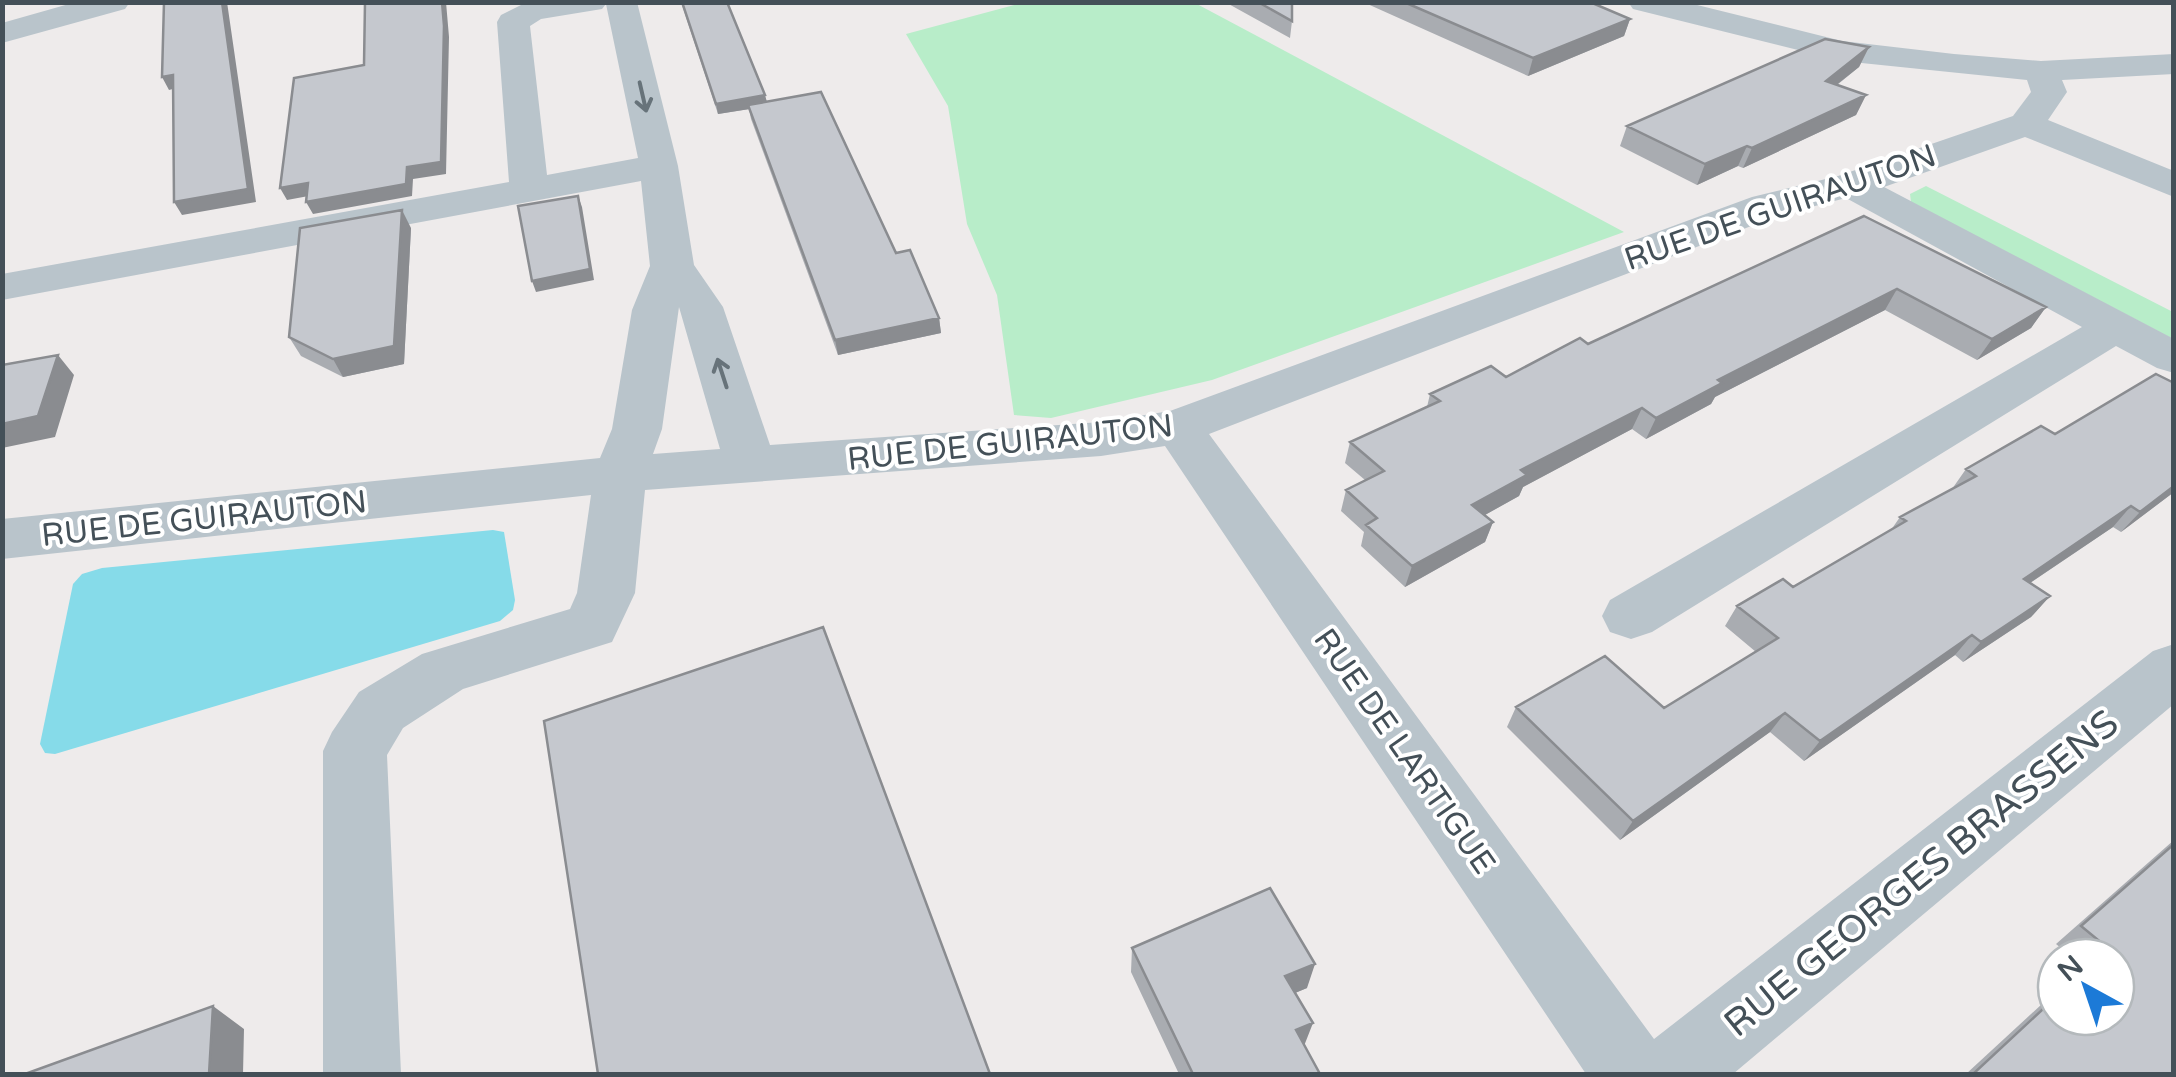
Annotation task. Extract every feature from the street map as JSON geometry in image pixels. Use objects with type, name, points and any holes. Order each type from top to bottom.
[{"type":"street","points":[[529,189],[513,22],[532,12],[591,2]]},
{"type":"street","points":[[621,2],[659,166],[672,266],[701,308],[751,466]]},
{"type":"street","points":[[1644,2],[1842,51],[2041,70],[2174,64]]},
{"type":"street","points":[[2,33],[89,5]]},
{"type":"street","points":[[2041,70],[2049,92],[2026,124],[2174,185]]},
{"type":"street","name":"RUE DE GUIRAUTON","points":[[2,539],[620,474],[1101,439],[1178,428],[1750,212],[1851,185],[2026,124]]},
{"type":"street","points":[[2,288],[659,166]]},
{"type":"street","points":[[1851,185],[2174,358]]},
{"type":"street","points":[[362,1074],[355,751],[380,710],[444,670],[591,626],[606,593],[620,474],[637,429],[655,310],[672,266]]},
{"type":"street","points":[[1631,616],[2114,328]]},
{"type":"street","name":"RUE DE LARTIGUE","points":[[1178,428],[1632,1074]]},
{"type":"street","name":"RUE GEORGES BRASSENS","points":[[1666,1074],[1683,1066],[2174,668]]},
{"type":"green space","points":[[1025,2],[1195,3],[1624,232],[1212,380],[1051,418],[1014,415],[997,295],[967,224],[948,106],[906,34]]},
{"type":"green space","points":[[1926,186],[2173,312],[2173,339],[1911,202],[1910,194]]},
{"type":"water","points":[[504,532],[515,600],[513,610],[500,621],[55,754],[45,753],[40,744],[73,584],[82,574],[102,568]]},
{"type":"building","points":[[164,2],[222,2],[248,189],[174,202],[173,75],[162,77]]},
{"type":"building","points":[[365,2],[442,2],[441,162],[407,167],[406,184],[306,202],[308,183],[280,188],[294,78],[364,65]]},
{"type":"building","points":[[682,2],[727,2],[765,95],[716,104]]},
{"type":"building","points":[[1258,2],[1292,2],[1292,21]]},
{"type":"building","points":[[1404,2],[1590,2],[1630,19],[1533,58]]},
{"type":"building","points":[[1825,39],[1869,47],[1826,81],[1866,95],[1752,148],[1747,146],[1705,164],[1627,126]]},
{"type":"building","points":[[821,92],[896,253],[910,250],[939,318],[835,340],[748,105]]},
{"type":"building","points":[[578,196],[590,269],[532,281],[518,206]]},
{"type":"building","points":[[402,210],[394,346],[333,359],[289,337],[300,228]]},
{"type":"building","points":[[1864,216],[2046,307],[1992,339],[1897,289],[1718,380],[1722,383],[1656,418],[1642,408],[1521,470],[1527,475],[1472,505],[1493,522],[1412,566],[1366,525],[1377,518],[1346,490],[1384,471],[1350,442],[1440,401],[1430,394],[1491,366],[1506,377],[1580,338],[1588,344]]},
{"type":"building","points":[[58,355],[38,416],[2,424],[2,365]]},
{"type":"building","points":[[2156,374],[2174,383],[2174,486],[2140,512],[2131,506],[2024,579],[2050,596],[1981,642],[1972,635],[1820,741],[1785,713],[1633,821],[1516,707],[1605,656],[1664,708],[1778,638],[1737,606],[1783,579],[1793,587],[1906,521],[1900,517],[1976,476],[1966,469],[2041,426],[2055,434]]},
{"type":"building","points":[[823,627],[990,1074],[598,1074],[544,721]]},
{"type":"building","points":[[2174,844],[2174,1074],[1973,1074],[2036,1016],[2036,1037],[2136,1037],[2136,937],[2094,937],[2081,926]]},
{"type":"building","points":[[1270,888],[1315,964],[1285,976],[1313,1023],[1296,1030],[1320,1074],[1193,1074],[1132,948]]},
{"type":"building","points":[[213,1006],[209,1074],[25,1074]]}]
